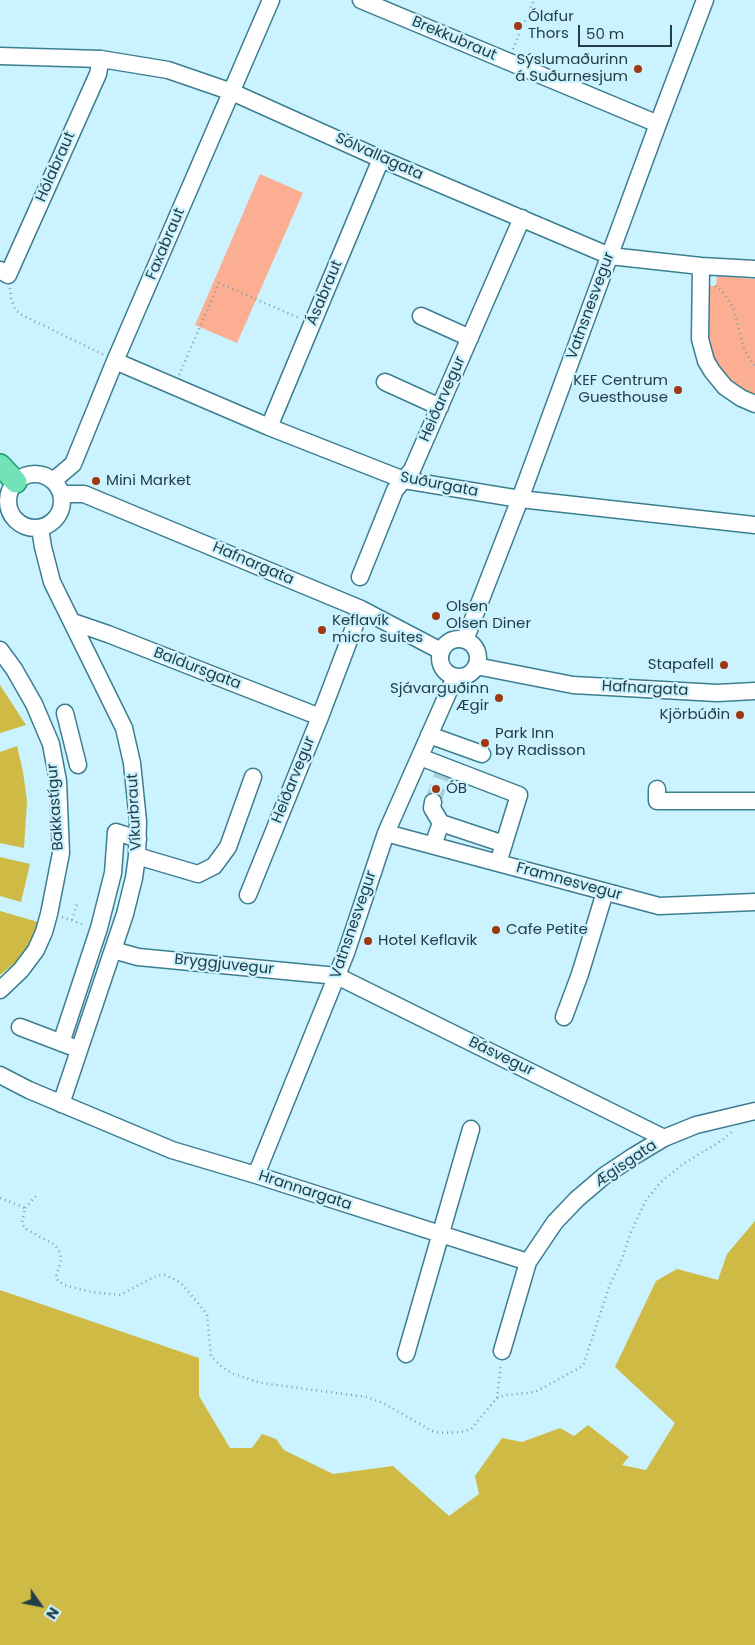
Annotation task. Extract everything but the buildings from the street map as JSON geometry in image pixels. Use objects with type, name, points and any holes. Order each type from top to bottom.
[{"type":"main road","points":[[0,465],[16,482]]},
{"type":"street","name":"Faxabraut","points":[[57,488],[73,464],[115,361],[271,0]]},
{"type":"street","name":"Brekkubraut","points":[[362,0],[658,124]]},
{"type":"street","name":"Vatnsnesvegur","points":[[465,640],[520,499],[705,0]]},
{"type":"street","name":"Sólvallagata","points":[[0,56],[101,59],[168,70],[232,92],[381,159],[610,256],[701,272],[755,269]]},
{"type":"street","name":"Hólabraut","points":[[4,272],[98,74],[101,59]]},
{"type":"street","name":"Ásabraut","points":[[269,427],[381,159]]},
{"type":"street","name":"Heiðarvegur","points":[[360,576],[395,490],[412,470],[522,218]]},
{"type":"street","points":[[701,272],[700,339],[706,361],[724,387],[755,404]]},
{"type":"street","points":[[421,316],[470,338]]},
{"type":"street","name":"Suðurgata","points":[[115,361],[269,427],[404,480],[520,499],[755,525]]},
{"type":"street","points":[[385,382],[440,407]]},
{"type":"street","points":[[73,464],[74,476],[84,494]]},
{"type":"street","name":"Hafnargata","points":[[16,482],[23,477],[39,475],[57,488],[84,494],[361,609],[441,651]]},
{"type":"street","points":[[16,482],[8,497],[8,506],[16,521],[23,526],[31,528],[47,526],[58,515],[62,501],[57,488]]},
{"type":"street","name":"Víkurbraut","points":[[40,528],[52,582],[124,728],[136,792],[138,839],[134,878],[125,914],[60,1104]]},
{"type":"street","name":"Heiðarvegur","points":[[248,895],[320,717],[361,609]]},
{"type":"street","name":"Baldursgata","points":[[73,622],[320,717]]},
{"type":"street","points":[[465,640],[475,648],[477,654],[476,666],[468,675],[455,677],[446,673],[441,665],[441,651],[451,641],[465,640]]},
{"type":"street","name":"Bakkastígur","points":[[0,650],[14,669],[34,704],[51,744],[58,782],[61,853],[49,914],[36,950],[21,970],[0,990]]},
{"type":"street","name":"Hafnargata","points":[[476,666],[573,685],[717,693],[755,691]]},
{"type":"street","name":"Vatnsnesvegur","points":[[256,1175],[346,953],[386,833],[455,677]]},
{"type":"street","points":[[65,713],[78,765]]},
{"type":"street","points":[[429,735],[482,754]]},
{"type":"street","points":[[51,744],[72,736]]},
{"type":"street","points":[[420,757],[444,771],[519,795],[498,863]]},
{"type":"street","points":[[137,856],[198,874],[214,866],[228,848],[253,777]]},
{"type":"street","points":[[657,795],[755,801]]},
{"type":"street","points":[[433,802],[432,808],[441,823],[504,844]]},
{"type":"street","points":[[433,845],[441,823]]},
{"type":"street","points":[[61,1043],[94,927],[113,873],[116,832],[138,839]]},
{"type":"street","name":"Framnesvegur","points":[[386,833],[659,906],[755,902]]},
{"type":"street","points":[[564,1017],[580,974],[605,892]]},
{"type":"street","name":"Bryggjuvegur","points":[[112,950],[138,957],[337,976]]},
{"type":"street","name":"Básvegur","points":[[337,976],[664,1138]]},
{"type":"street","points":[[20,1027],[80,1050]]},
{"type":"street","name":"Hrannargata","points":[[0,1075],[60,1104],[172,1150],[528,1262]]},
{"type":"street","name":"Ægisgata","points":[[528,1262],[555,1222],[577,1199],[604,1176],[664,1138],[696,1125],[753,1111]]},
{"type":"street","points":[[406,1354],[471,1129]]},
{"type":"street","points":[[502,1351],[528,1262]]},
{"type":"path","points":[[508,61],[534,0]]},
{"type":"path","points":[[4,272],[15,309],[20,314],[115,361]]},
{"type":"path","points":[[701,272],[728,298],[736,316],[744,348],[755,365]]},
{"type":"path","points":[[174,386],[219,283],[312,324]]},
{"type":"path","points":[[72,920],[77,904]]},
{"type":"path","points":[[49,914],[94,927]]},
{"type":"path","points":[[38,1194],[26,1208],[22,1223],[24,1228],[47,1240],[60,1253],[61,1260],[56,1277],[58,1281],[67,1286],[92,1292],[120,1295],[158,1275],[166,1275],[181,1283],[207,1314],[209,1349],[211,1356],[222,1367],[250,1380],[367,1396],[383,1402],[432,1431],[440,1433],[461,1432],[471,1429],[497,1398],[506,1395],[534,1392],[583,1366],[609,1287],[646,1200],[661,1182],[683,1164],[721,1141],[753,1111]]},
{"type":"path","points":[[0,1198],[26,1208]]},
{"type":"path","points":[[497,1398],[502,1351]]},
{"type":"shaded area","points":[[260,174],[303,193],[237,343],[195,325]]},
{"type":"shaded area","points":[[717,276],[755,279],[755,398],[725,381],[707,347],[706,286],[716,286]]},
{"type":"shaded area","points":[[0,685],[26,725],[0,733]]},
{"type":"shaded area","points":[[17,746],[27,801],[24,848],[0,843],[0,752]]},
{"type":"shaded area","points":[[0,857],[30,864],[21,902],[0,896]]},
{"type":"shaded area","points":[[0,911],[38,922],[28,952],[0,975]]},
{"type":"shaded area","points":[[755,1221],[755,1645],[0,1645],[0,1290],[199,1358],[199,1396],[230,1448],[252,1448],[262,1434],[276,1439],[284,1450],[333,1474],[393,1466],[449,1516],[479,1494],[475,1476],[502,1438],[522,1442],[560,1428],[574,1436],[588,1425],[629,1457],[622,1465],[646,1470],[675,1423],[615,1367],[656,1281],[677,1269],[718,1280],[727,1254]]},
{"type":"tunnel","points":[[433,802],[442,775]]},
{"type":"place","name":"Ólafur Thors","points":[[518,26]]},
{"type":"place","name":"Sýslumaðurinn á Suðurnesjum","points":[[638,69]]},
{"type":"place","name":"KEF Centrum Guesthouse","points":[[678,390]]},
{"type":"place","name":"Mini Market","points":[[96,481]]},
{"type":"place","name":"Olsen Olsen Diner","points":[[436,616]]},
{"type":"place","name":"Keflavík micro suites","points":[[322,630]]},
{"type":"place","name":"Stapafell","points":[[724,665]]},
{"type":"place","name":"Sjávarguðinn Ægir","points":[[499,698]]},
{"type":"place","name":"Kjörbúðin","points":[[740,715]]},
{"type":"place","name":"Park Inn by Radisson","points":[[485,743]]},
{"type":"place","name":"ÓB","points":[[436,789]]},
{"type":"place","name":"Cafe Petite","points":[[496,930]]},
{"type":"place","name":"Hotel Keflavik","points":[[368,941]]}]
